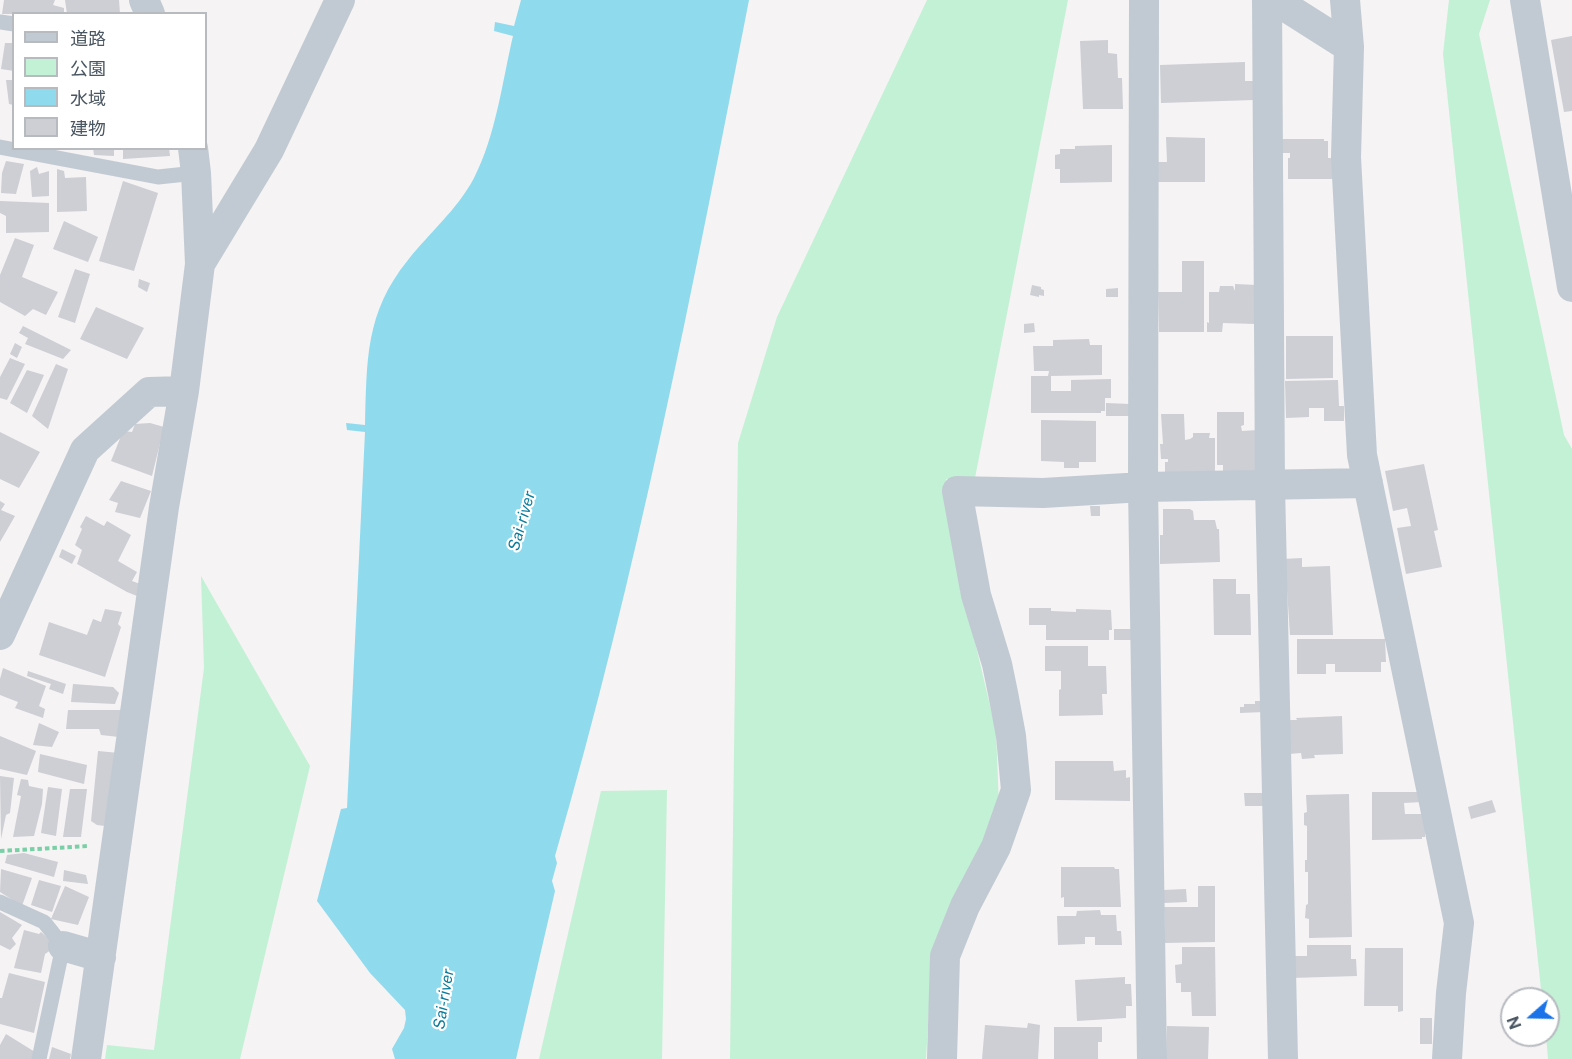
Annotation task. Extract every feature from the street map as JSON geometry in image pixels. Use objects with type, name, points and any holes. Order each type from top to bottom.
[{"type":"street","points":[[200,264],[269,150],[340,0]]},
{"type":"street","points":[[1144,0],[1143,487],[1152,1059]]},
{"type":"street","points":[[1267,0],[1270,485],[1282,1059]]},
{"type":"street","points":[[1275,0],[1349,47]]},
{"type":"street","points":[[1345,0],[1349,47],[1346,157],[1362,455],[1459,923],[1451,993],[1447,1059]]},
{"type":"street","points":[[1525,0],[1572,287]]},
{"type":"street","points":[[86,1059],[164,507],[184,390],[200,264],[195,161]]},
{"type":"street","points":[[0,635],[85,450],[149,392],[184,390]]},
{"type":"street","points":[[942,1059],[945,956],[965,906],[996,847],[1016,790],[1011,736],[1003,693],[997,664],[976,595],[957,491],[1043,493],[1143,487],[1368,483]]},
{"type":"street","points":[[63,946],[101,957]]},
{"type":"lane","points":[[16,150],[158,177],[195,161]]},
{"type":"lane","points":[[0,902],[45,922],[63,946],[39,1059]]},
{"type":"path","points":[[0,851],[92,846],[115,849]]},
{"type":"green space","points":[[927,0],[1068,0],[975,478],[946,479],[959,574],[996,731],[999,807],[929,1009],[926,1059],[730,1059],[738,443],[777,317]]},
{"type":"green space","points":[[1449,0],[1490,0],[1479,34],[1564,435],[1572,449],[1572,1059],[1548,1059],[1547,1047],[1560,1047],[1560,987],[1541,987],[1443,54]]},
{"type":"green space","points":[[201,576],[310,766],[240,1059],[105,1059],[107,1045],[154,1050],[204,668]]},
{"type":"green space","points":[[667,790],[662,1059],[539,1059],[601,791]]},
{"type":"water","name":"Sai-river","points":[[521,0],[749,0],[662,430],[612,644],[555,856],[557,863],[552,881],[555,891],[516,1059],[395,1059],[392,1049],[404,1028],[405,1010],[370,973],[317,901],[341,809],[347,808],[365,432],[347,430],[346,423],[365,425],[368,358],[376,318],[383,299],[408,260],[460,200],[482,161],[498,109],[513,36],[494,31],[495,22],[514,26]]},
{"type":"building","points":[[4,0],[55,0],[53,5],[64,8],[64,12],[2,14]]},
{"type":"building","points":[[65,0],[119,0],[120,12],[67,12]]},
{"type":"building","points":[[1572,36],[1572,111],[1564,112],[1551,40]]},
{"type":"building","points":[[1108,40],[1108,53],[1117,54],[1118,78],[1122,78],[1123,109],[1083,109],[1080,41]]},
{"type":"building","points":[[5,43],[12,43],[12,71],[1,69]]},
{"type":"building","points":[[1245,62],[1245,81],[1254,81],[1254,100],[1161,103],[1160,65]]},
{"type":"building","points":[[6,80],[12,80],[12,105],[9,104]]},
{"type":"building","points":[[1166,137],[1205,138],[1205,182],[1156,182],[1156,162],[1167,162]]},
{"type":"building","points":[[1277,139],[1324,139],[1328,141],[1328,158],[1335,158],[1335,179],[1288,179],[1290,153],[1277,153]]},
{"type":"building","points":[[1112,145],[1112,182],[1060,183],[1060,169],[1055,169],[1055,155],[1060,154],[1060,149],[1075,149],[1075,146]]},
{"type":"building","points":[[93,150],[114,150],[114,156],[94,155]]},
{"type":"building","points":[[123,150],[169,150],[170,156],[123,159]]},
{"type":"building","points":[[6,161],[24,164],[16,194],[1,193],[2,173]]},
{"type":"building","points":[[37,167],[39,174],[49,171],[49,196],[32,197],[30,171]]},
{"type":"building","points":[[57,169],[64,171],[65,178],[86,177],[87,211],[57,212]]},
{"type":"building","points":[[123,181],[158,193],[134,271],[99,261]]},
{"type":"building","points":[[0,201],[49,203],[49,232],[6,233],[6,216],[0,213]]},
{"type":"building","points":[[64,221],[98,237],[88,262],[53,249]]},
{"type":"building","points":[[15,238],[34,245],[22,277],[58,292],[46,315],[33,309],[25,316],[0,302],[0,275]]},
{"type":"building","points":[[1182,261],[1204,261],[1204,332],[1159,332],[1158,292],[1182,292]]},
{"type":"building","points":[[75,269],[90,274],[75,323],[58,317]]},
{"type":"building","points":[[139,279],[150,283],[147,292],[138,287]]},
{"type":"building","points":[[1235,284],[1257,285],[1255,324],[1223,323],[1222,332],[1207,332],[1209,292],[1219,292],[1220,286],[1233,286],[1235,291]]},
{"type":"building","points":[[1032,285],[1041,287],[1044,290],[1044,296],[1030,295]]},
{"type":"building","points":[[1118,288],[1118,297],[1106,297],[1106,289]]},
{"type":"building","points":[[96,307],[144,328],[127,359],[80,339]]},
{"type":"building","points":[[1034,323],[1035,332],[1024,333],[1024,324]]},
{"type":"building","points":[[23,326],[71,350],[63,359],[25,344],[28,338],[19,333]]},
{"type":"building","points":[[1286,336],[1333,336],[1333,378],[1286,379]]},
{"type":"building","points":[[1089,339],[1090,345],[1102,345],[1102,375],[1051,376],[1051,391],[1071,391],[1071,380],[1111,379],[1111,398],[1105,398],[1105,411],[1101,413],[1031,413],[1031,376],[1048,376],[1049,371],[1034,371],[1033,346],[1053,346],[1053,340]]},
{"type":"building","points":[[15,343],[22,347],[17,358],[10,354]]},
{"type":"building","points":[[10,358],[25,364],[7,400],[0,398],[0,377]]},
{"type":"building","points":[[56,364],[68,369],[48,429],[32,416]]},
{"type":"building","points":[[27,370],[44,375],[27,413],[10,403]]},
{"type":"building","points":[[1338,380],[1339,406],[1344,406],[1344,421],[1324,421],[1324,408],[1309,408],[1309,417],[1286,418],[1285,381]]},
{"type":"building","points":[[1106,403],[1130,404],[1129,416],[1106,416]]},
{"type":"building","points":[[1217,412],[1244,412],[1242,431],[1258,430],[1255,471],[1223,471],[1223,465],[1217,465]]},
{"type":"building","points":[[1161,414],[1184,414],[1185,440],[1193,437],[1193,433],[1210,433],[1209,438],[1215,438],[1215,472],[1165,473],[1165,462],[1168,462],[1168,459],[1161,459],[1160,444],[1163,444]]},
{"type":"building","points":[[1041,420],[1096,421],[1096,462],[1079,462],[1079,468],[1064,468],[1064,462],[1041,461]]},
{"type":"building","points":[[150,423],[164,427],[152,476],[111,461],[123,431],[132,432],[135,424]]},
{"type":"building","points":[[0,432],[40,452],[19,488],[0,479]]},
{"type":"building","points":[[1424,464],[1438,530],[1434,531],[1442,567],[1406,574],[1397,528],[1411,526],[1407,508],[1393,511],[1385,471]]},
{"type":"building","points":[[121,481],[151,491],[140,518],[115,512],[118,503],[109,500]]},
{"type":"building","points":[[0,501],[5,504],[1,510],[15,516],[0,542]]},
{"type":"building","points":[[1090,506],[1100,506],[1100,516],[1091,516]]},
{"type":"building","points":[[1163,509],[1190,509],[1193,511],[1194,520],[1215,520],[1217,529],[1219,529],[1220,562],[1160,564]]},
{"type":"building","points":[[86,516],[104,526],[107,521],[131,535],[118,561],[137,572],[132,581],[143,585],[142,598],[77,564],[82,550],[75,545]]},
{"type":"building","points":[[62,549],[76,556],[72,564],[59,557]]},
{"type":"building","points":[[1302,558],[1302,567],[1330,566],[1333,635],[1290,635],[1287,590],[1284,590],[1283,559]]},
{"type":"building","points":[[1213,579],[1236,579],[1236,594],[1250,594],[1251,635],[1214,635]]},
{"type":"building","points":[[1029,608],[1051,608],[1051,611],[1076,612],[1076,609],[1111,610],[1112,630],[1109,630],[1109,640],[1046,640],[1046,625],[1029,625]]},
{"type":"building","points":[[105,609],[122,612],[118,624],[121,627],[105,677],[39,655],[49,622],[87,635],[93,619],[101,622]]},
{"type":"building","points":[[1114,629],[1133,629],[1133,640],[1114,640]]},
{"type":"building","points":[[1297,639],[1385,639],[1386,662],[1381,662],[1381,672],[1335,672],[1335,664],[1326,664],[1326,674],[1297,674]]},
{"type":"building","points":[[1045,646],[1088,646],[1088,666],[1106,666],[1107,694],[1102,694],[1103,715],[1059,716],[1061,671],[1045,671]]},
{"type":"building","points":[[3,668],[46,686],[39,706],[45,709],[43,718],[15,708],[18,702],[0,695]]},
{"type":"building","points":[[28,671],[66,684],[63,694],[49,689],[51,684],[27,676]]},
{"type":"building","points":[[73,684],[113,687],[119,693],[115,704],[71,702]]},
{"type":"building","points":[[1255,701],[1264,701],[1264,712],[1240,713],[1240,707],[1244,707],[1244,704],[1255,704]]},
{"type":"building","points":[[68,710],[123,710],[119,737],[101,735],[99,729],[66,729]]},
{"type":"building","points":[[1342,716],[1343,754],[1314,755],[1315,758],[1302,759],[1301,753],[1289,754],[1288,720]]},
{"type":"building","points":[[39,723],[59,732],[52,747],[33,745]]},
{"type":"building","points":[[0,736],[36,751],[27,775],[0,769]]},
{"type":"building","points":[[98,751],[119,753],[105,826],[91,821]]},
{"type":"building","points":[[40,754],[87,765],[84,784],[38,772]]},
{"type":"building","points":[[1055,761],[1113,761],[1114,771],[1126,770],[1126,778],[1130,777],[1130,801],[1055,800]]},
{"type":"building","points":[[0,776],[14,778],[10,813],[6,815],[1,839]]},
{"type":"building","points":[[21,779],[28,780],[29,786],[43,789],[42,804],[34,836],[13,837],[21,796],[17,795]]},
{"type":"building","points":[[48,787],[62,789],[56,836],[41,833]]},
{"type":"building","points":[[70,789],[87,789],[81,837],[63,837]]},
{"type":"building","points":[[1372,792],[1421,792],[1422,802],[1404,803],[1405,814],[1425,814],[1425,837],[1422,839],[1372,840]]},
{"type":"building","points":[[1244,793],[1265,793],[1265,806],[1245,806]]},
{"type":"building","points":[[1349,794],[1352,937],[1309,938],[1309,919],[1305,918],[1308,904],[1308,872],[1305,872],[1307,826],[1304,825],[1304,813],[1307,812],[1306,795]]},
{"type":"building","points":[[1492,800],[1496,812],[1471,819],[1468,807]]},
{"type":"building","points":[[24,853],[58,862],[54,877],[5,863],[7,855]]},
{"type":"building","points":[[1061,867],[1114,867],[1119,869],[1121,907],[1064,907],[1064,897],[1061,898]]},
{"type":"building","points":[[1,869],[32,878],[22,906],[0,892]]},
{"type":"building","points":[[64,870],[86,875],[88,884],[63,881]]},
{"type":"building","points":[[39,880],[61,886],[52,912],[31,905]]},
{"type":"building","points":[[65,886],[89,897],[78,925],[51,919]]},
{"type":"building","points":[[1198,886],[1215,886],[1215,942],[1165,943],[1164,907],[1198,907]]},
{"type":"building","points":[[1186,889],[1187,902],[1164,903],[1163,890]]},
{"type":"building","points":[[1100,910],[1101,915],[1116,915],[1117,931],[1121,931],[1122,945],[1095,945],[1095,937],[1085,937],[1085,944],[1058,945],[1057,916],[1076,916],[1077,911]]},
{"type":"building","points":[[0,912],[22,925],[12,938],[16,944],[10,950],[0,945]]},
{"type":"building","points":[[24,930],[39,934],[41,932],[53,943],[51,950],[45,954],[41,973],[14,968]]},
{"type":"building","points":[[1307,945],[1351,945],[1351,959],[1356,959],[1357,976],[1291,978],[1291,956],[1307,956]]},
{"type":"building","points":[[1182,947],[1215,947],[1216,1016],[1192,1016],[1191,992],[1181,992],[1181,983],[1176,983],[1175,965],[1182,964]]},
{"type":"building","points":[[1365,948],[1403,948],[1403,1011],[1398,1012],[1398,1006],[1364,1006]]},
{"type":"building","points":[[9,973],[45,982],[34,1033],[0,1024],[0,998],[2,998]]},
{"type":"building","points":[[1125,977],[1125,984],[1131,984],[1132,1006],[1126,1006],[1126,1018],[1077,1021],[1075,980]]},
{"type":"building","points":[[1420,1018],[1432,1018],[1432,1044],[1420,1044]]},
{"type":"building","points":[[1028,1023],[1040,1025],[1038,1059],[982,1059],[985,1025],[1027,1028]]},
{"type":"building","points":[[1167,1026],[1209,1027],[1208,1059],[1166,1059]]},
{"type":"building","points":[[1054,1027],[1102,1027],[1102,1042],[1098,1042],[1098,1059],[1054,1059]]},
{"type":"building","points":[[6,1034],[35,1052],[32,1059],[0,1059],[0,1045]]},
{"type":"building","points":[[52,1047],[71,1054],[70,1059],[49,1059]]}]
